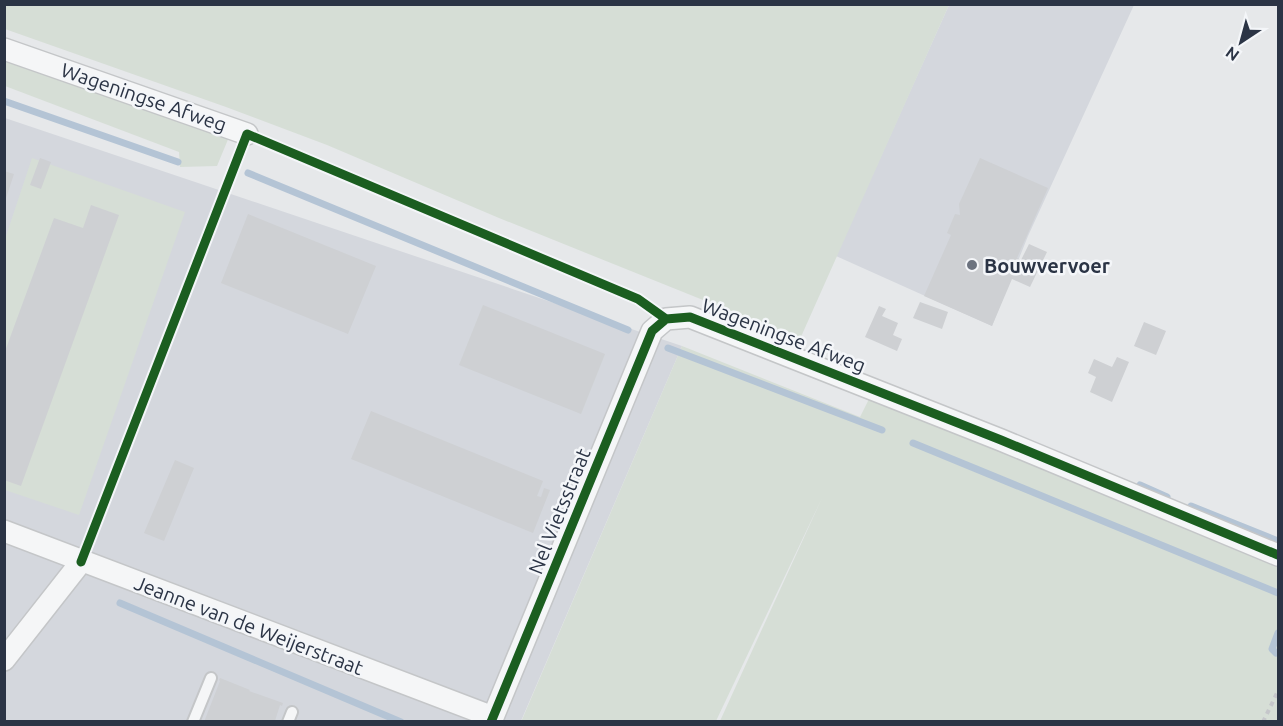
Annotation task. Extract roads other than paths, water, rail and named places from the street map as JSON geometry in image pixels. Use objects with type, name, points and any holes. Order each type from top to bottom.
[{"type":"street","name":"Wageningse Afweg","points":[[4,49],[247,134]]},
{"type":"street","name":"Wageningse Afweg","points":[[666,319],[690,316],[1001,440],[1278,555]]},
{"type":"street","name":"Nel Vietsstraat","points":[[492,719],[652,331],[666,319]]},
{"type":"street","name":"Jeanne van de Weijerstraat","points":[[4,531],[492,719]]},
{"type":"street","points":[[4,660],[81,562]]},
{"type":"lane","points":[[193,722],[211,678]]},
{"type":"waterway","points":[[4,101],[178,162]]},
{"type":"waterway","points":[[248,173],[628,330]]},
{"type":"waterway","points":[[668,348],[882,430]]},
{"type":"waterway","points":[[913,443],[1278,593]]},
{"type":"waterway","points":[[1140,485],[1167,497]]},
{"type":"waterway","points":[[1191,506],[1278,541]]},
{"type":"waterway","points":[[120,603],[401,722]]},
{"type":"waterway","points":[[1276,653],[1272,649],[1278,633]]},
{"type":"place","name":"Bouwvervoer","points":[[972,265]]}]
